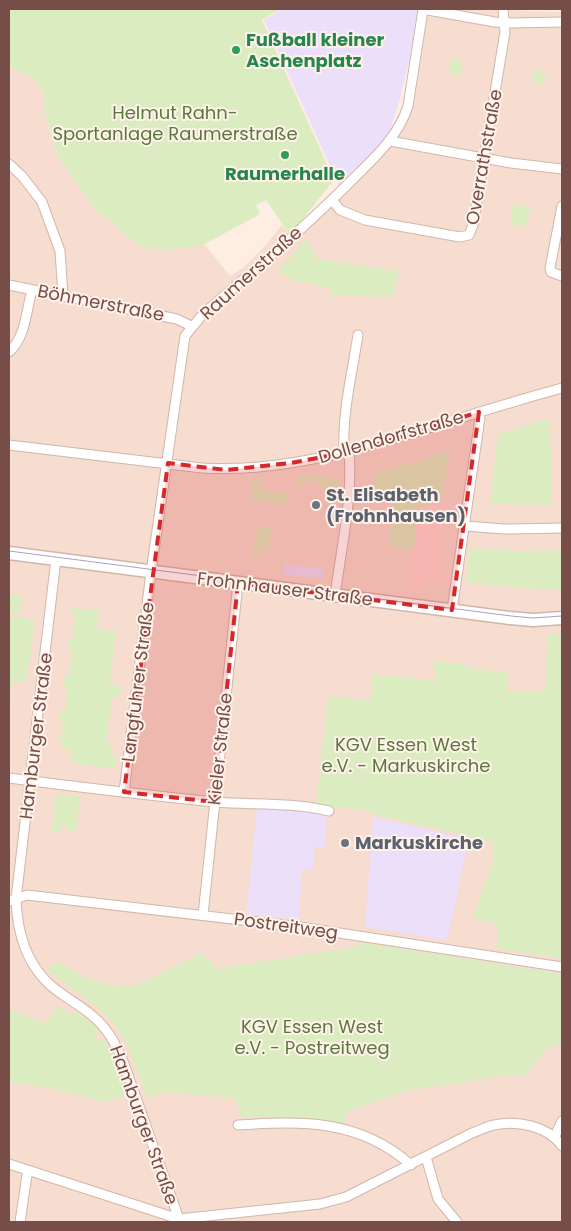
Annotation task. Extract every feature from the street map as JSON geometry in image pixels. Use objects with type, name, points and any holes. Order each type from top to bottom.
[{"type":"main road","name":"Frohnhauser Straße","points":[[9,553],[533,620],[562,618]]},
{"type":"street","points":[[422,9],[504,22],[562,22]]},
{"type":"street","name":"Raumerstraße","points":[[151,572],[185,336],[191,326],[332,200],[390,140],[408,106],[422,9]]},
{"type":"street","name":"Overrathstraße","points":[[332,200],[340,210],[365,220],[465,237],[472,231],[505,32],[503,9]]},
{"type":"street","points":[[390,140],[540,168],[562,169]]},
{"type":"street","points":[[9,164],[22,176],[42,202],[60,251],[63,296]]},
{"type":"street","points":[[562,206],[550,268],[551,272],[562,276]]},
{"type":"street","name":"Böhmerstraße","points":[[9,285],[177,319],[191,326]]},
{"type":"street","points":[[9,352],[22,333],[32,290]]},
{"type":"street","points":[[335,595],[350,466],[343,436],[358,335]]},
{"type":"street","name":"Dollendorfstraße","points":[[9,445],[202,468],[234,470],[291,463],[346,453],[562,388]]},
{"type":"street","points":[[452,610],[480,418],[479,412]]},
{"type":"street","points":[[465,526],[504,529],[562,528]]},
{"type":"street","name":"Hamburger Straße","points":[[56,559],[31,781],[12,900],[22,942],[38,972],[49,984],[96,1018],[112,1038],[123,1061],[180,1221]]},
{"type":"street","name":"Langfuhrer Straße","points":[[124,792],[151,572]]},
{"type":"street","name":"Kieler Straße","points":[[204,915],[238,583]]},
{"type":"street","points":[[9,778],[215,802],[297,805],[329,811]]},
{"type":"street","name":"Postreitweg","points":[[12,900],[27,895],[204,915],[300,927],[562,967]]},
{"type":"street","points":[[555,1136],[562,1121]]},
{"type":"street","points":[[238,1125],[285,1122],[328,1125],[354,1131],[394,1151],[411,1165]]},
{"type":"street","points":[[9,1164],[180,1221],[320,1204],[346,1197],[472,1133],[493,1125],[530,1125],[555,1136],[562,1146]]},
{"type":"street","points":[[426,1157],[438,1199],[457,1222]]},
{"type":"street","points":[[20,1222],[27,1176],[30,1171]]},
{"type":"highlighted area","points":[[479,412],[452,610],[238,583],[215,802],[124,792],[168,463],[226,470],[291,463],[359,450]]},
{"type":"shaded area","points":[[282,9],[422,9],[399,102],[390,130],[370,158],[341,190],[264,20]]},
{"type":"shaded area","points":[[426,9],[508,9],[562,12],[562,1222],[9,1222],[9,67],[34,79],[42,90],[45,112],[55,148],[62,163],[99,214],[109,219],[141,248],[171,249],[205,245],[230,276],[243,268],[265,246],[282,225],[291,238],[312,220],[406,118]]},
{"type":"shaded area","points":[[431,501],[461,504],[460,511],[446,510],[439,570],[453,572],[451,584],[423,580],[421,593],[409,591],[418,507],[431,508]]},
{"type":"shaded area","points":[[285,564],[324,569],[323,579],[283,574]]},
{"type":"shaded area","points":[[297,807],[327,814],[325,847],[315,846],[313,870],[302,869],[299,919],[246,914],[257,808]]},
{"type":"shaded area","points":[[373,817],[469,839],[447,940],[365,927]]},
{"type":"green space","name":"Helmut Rahn- Sportanlage Raumerstraße","points":[[9,9],[281,9],[262,20],[334,180],[290,235],[266,200],[256,205],[260,214],[201,246],[171,249],[141,248],[109,219],[99,214],[62,163],[55,148],[45,112],[42,90],[34,79],[9,67]]},
{"type":"green space","points":[[452,59],[462,60],[462,74],[457,76],[451,73],[448,65]]},
{"type":"green space","points":[[536,71],[542,71],[546,78],[542,85],[536,85],[532,81],[532,75]]},
{"type":"green space","points":[[513,204],[530,207],[526,227],[510,224]]},
{"type":"green space","points":[[306,239],[318,259],[399,271],[394,296],[332,295],[330,288],[289,279],[278,271]]},
{"type":"green space","points":[[550,418],[552,505],[490,504],[498,434]]},
{"type":"green space","points":[[450,451],[441,502],[430,501],[430,506],[417,505],[414,550],[389,546],[394,503],[372,498],[375,474]]},
{"type":"green space","points":[[309,475],[337,479],[340,483],[338,498],[332,498],[333,489],[322,488],[315,481],[308,480],[300,486],[296,486],[299,476]]},
{"type":"green space","points":[[263,477],[261,490],[287,494],[286,504],[251,500],[252,480]]},
{"type":"green space","points":[[258,527],[272,529],[269,549],[260,548],[258,556],[252,555]]},
{"type":"green space","points":[[470,548],[523,551],[562,550],[562,589],[538,590],[466,582]]},
{"type":"green space","points":[[9,595],[23,596],[20,613],[9,612]]},
{"type":"green space","points":[[71,608],[99,610],[97,629],[118,632],[115,638],[110,685],[122,686],[119,698],[112,698],[106,744],[112,746],[112,754],[116,755],[116,768],[81,765],[70,762],[72,750],[63,748],[60,743],[63,720],[58,719],[61,711],[65,711],[68,689],[63,688],[65,675],[69,675],[72,652],[67,652],[68,639],[73,640],[76,617],[70,612]]},
{"type":"green space","points":[[9,616],[35,620],[26,682],[13,681],[12,690],[10,690],[9,694]]},
{"type":"green space","name":"KGV Essen West e.V. - Markuskirche","points":[[562,633],[562,958],[498,949],[498,925],[488,921],[472,920],[493,864],[493,842],[372,814],[372,811],[316,805],[328,696],[371,701],[371,674],[435,681],[434,661],[465,664],[465,667],[508,673],[508,691],[546,691],[547,634]]},
{"type":"green space","points":[[9,694],[12,694],[9,707]]},
{"type":"green space","points":[[56,794],[80,797],[76,831],[68,831],[68,827],[61,826],[60,831],[51,834]]},
{"type":"green space","name":"KGV Essen West e.V. - Postreitweg","points":[[361,942],[562,974],[562,1044],[548,1047],[525,1076],[509,1075],[405,1091],[347,1112],[344,1125],[313,1120],[241,1117],[235,1098],[165,1092],[147,1098],[132,1057],[117,1028],[96,1007],[46,970],[58,961],[85,978],[117,987],[140,984],[202,953],[217,969],[360,946]]},
{"type":"green space","points":[[59,1006],[71,1015],[75,1010],[93,1024],[99,1032],[95,1036],[100,1042],[104,1039],[115,1057],[128,1094],[106,1102],[45,1087],[9,1082],[9,1009],[45,1023]]},
{"type":"tram line","points":[[9,551],[511,616],[533,618],[562,616]]},
{"type":"place","name":"Fußball kleiner Aschenplatz","points":[[236,50]]},
{"type":"place","name":"Raumerhalle","points":[[285,155]]},
{"type":"place","name":"St. Elisabeth (Frohnhausen)","points":[[316,505]]},
{"type":"place","name":"Markuskirche","points":[[345,843]]}]
